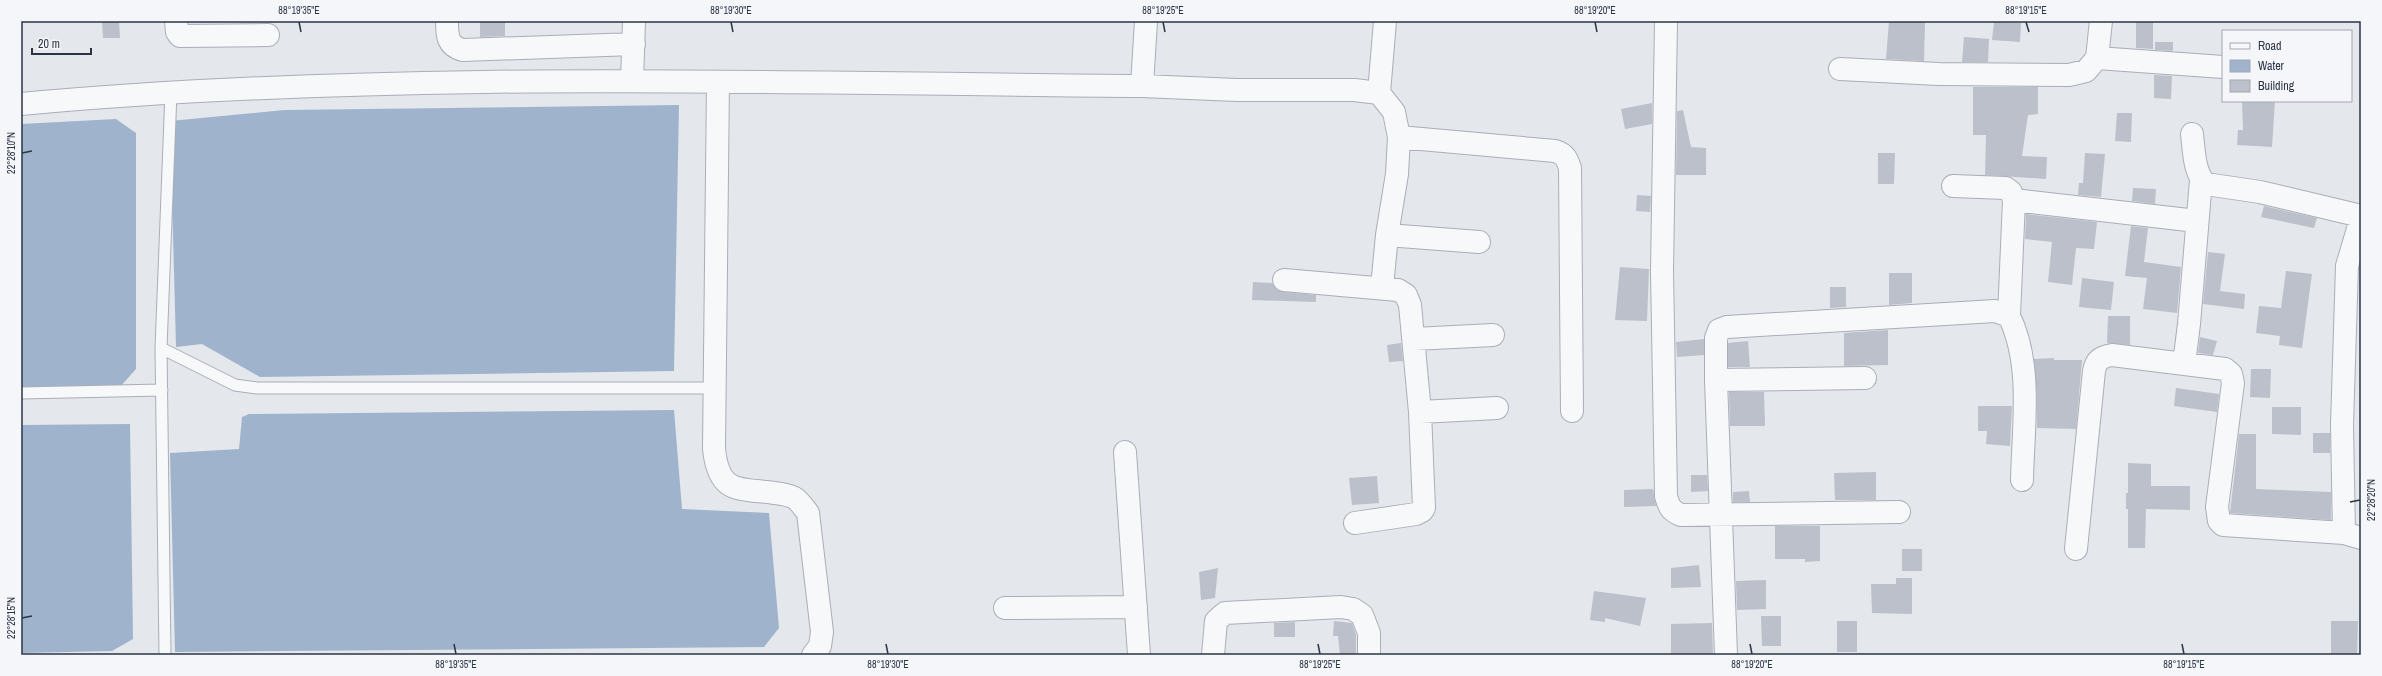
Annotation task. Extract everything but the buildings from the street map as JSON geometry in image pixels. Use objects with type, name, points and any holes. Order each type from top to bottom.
[{"type":"street","points":[[176,21],[177,32],[180,36],[268,35]]},
{"type":"street","points":[[447,21],[450,42],[455,48],[463,50],[634,44]]},
{"type":"street","points":[[632,81],[634,21]]},
{"type":"street","points":[[1142,86],[1146,21]]},
{"type":"street","points":[[1382,287],[1387,235],[1397,174],[1399,137],[1394,112],[1379,93],[1385,21]]},
{"type":"street","points":[[1666,21],[1662,271],[1666,496],[1669,506],[1674,512],[1681,515],[1722,516],[1899,512]]},
{"type":"street","points":[[1840,70],[1939,74],[2069,75],[2086,71],[2097,58],[2101,21]]},
{"type":"street","points":[[2097,58],[2222,67]]},
{"type":"street","points":[[21,104],[171,92],[509,81],[1142,86],[1237,90],[1354,90],[1379,93]]},
{"type":"street","points":[[718,82],[714,449],[716,467],[722,480],[733,488],[779,494],[795,498],[808,513],[822,632],[820,646],[813,655]]},
{"type":"street","points":[[2184,364],[2201,180],[2192,134]]},
{"type":"street","points":[[1399,137],[1555,151],[1562,153],[1567,159],[1570,168],[1572,411]]},
{"type":"street","points":[[2201,180],[2206,184],[2260,192],[2361,216]]},
{"type":"street","points":[[1953,186],[2006,188],[2011,192],[2014,200],[2009,316],[2017,331],[2023,375],[2022,480]]},
{"type":"street","points":[[2014,200],[2197,221]]},
{"type":"street","points":[[2076,550],[2095,364],[2102,357],[2112,355],[2225,370],[2231,374],[2233,383],[2217,507],[2219,521],[2223,525],[2353,536],[2342,425],[2347,266],[2358,229],[2361,227]]},
{"type":"street","points":[[1387,235],[1479,242]]},
{"type":"street","points":[[1284,280],[1382,287],[1398,290],[1406,295],[1410,305],[1420,412],[1425,500],[1422,511],[1355,523]]},
{"type":"street","points":[[1726,655],[1716,380],[1716,338],[1719,330],[1727,327],[1995,311],[2009,316]]},
{"type":"street","points":[[1414,339],[1494,335]]},
{"type":"street","points":[[1716,380],[1865,378]]},
{"type":"street","points":[[1420,412],[1497,408]]},
{"type":"street","points":[[1125,452],[1139,655]]},
{"type":"street","points":[[1005,608],[1136,607]]},
{"type":"street","points":[[1213,655],[1216,621],[1225,612],[1341,607],[1352,609],[1362,615],[1369,633],[1369,655]]},
{"type":"lane","points":[[165,655],[161,348],[171,92]]},
{"type":"lane","points":[[161,348],[235,385],[257,388],[715,388]]},
{"type":"lane","points":[[21,393],[162,390]]},
{"type":"water","points":[[679,105],[674,371],[260,377],[202,344],[176,347],[170,121],[284,110]]},
{"type":"water","points":[[116,119],[136,133],[136,369],[120,387],[21,388],[21,124]]},
{"type":"water","points":[[674,410],[682,509],[769,513],[779,628],[764,647],[175,652],[170,453],[239,449],[242,417],[249,414]]},
{"type":"water","points":[[130,424],[133,639],[112,651],[21,653],[21,425]]}]
